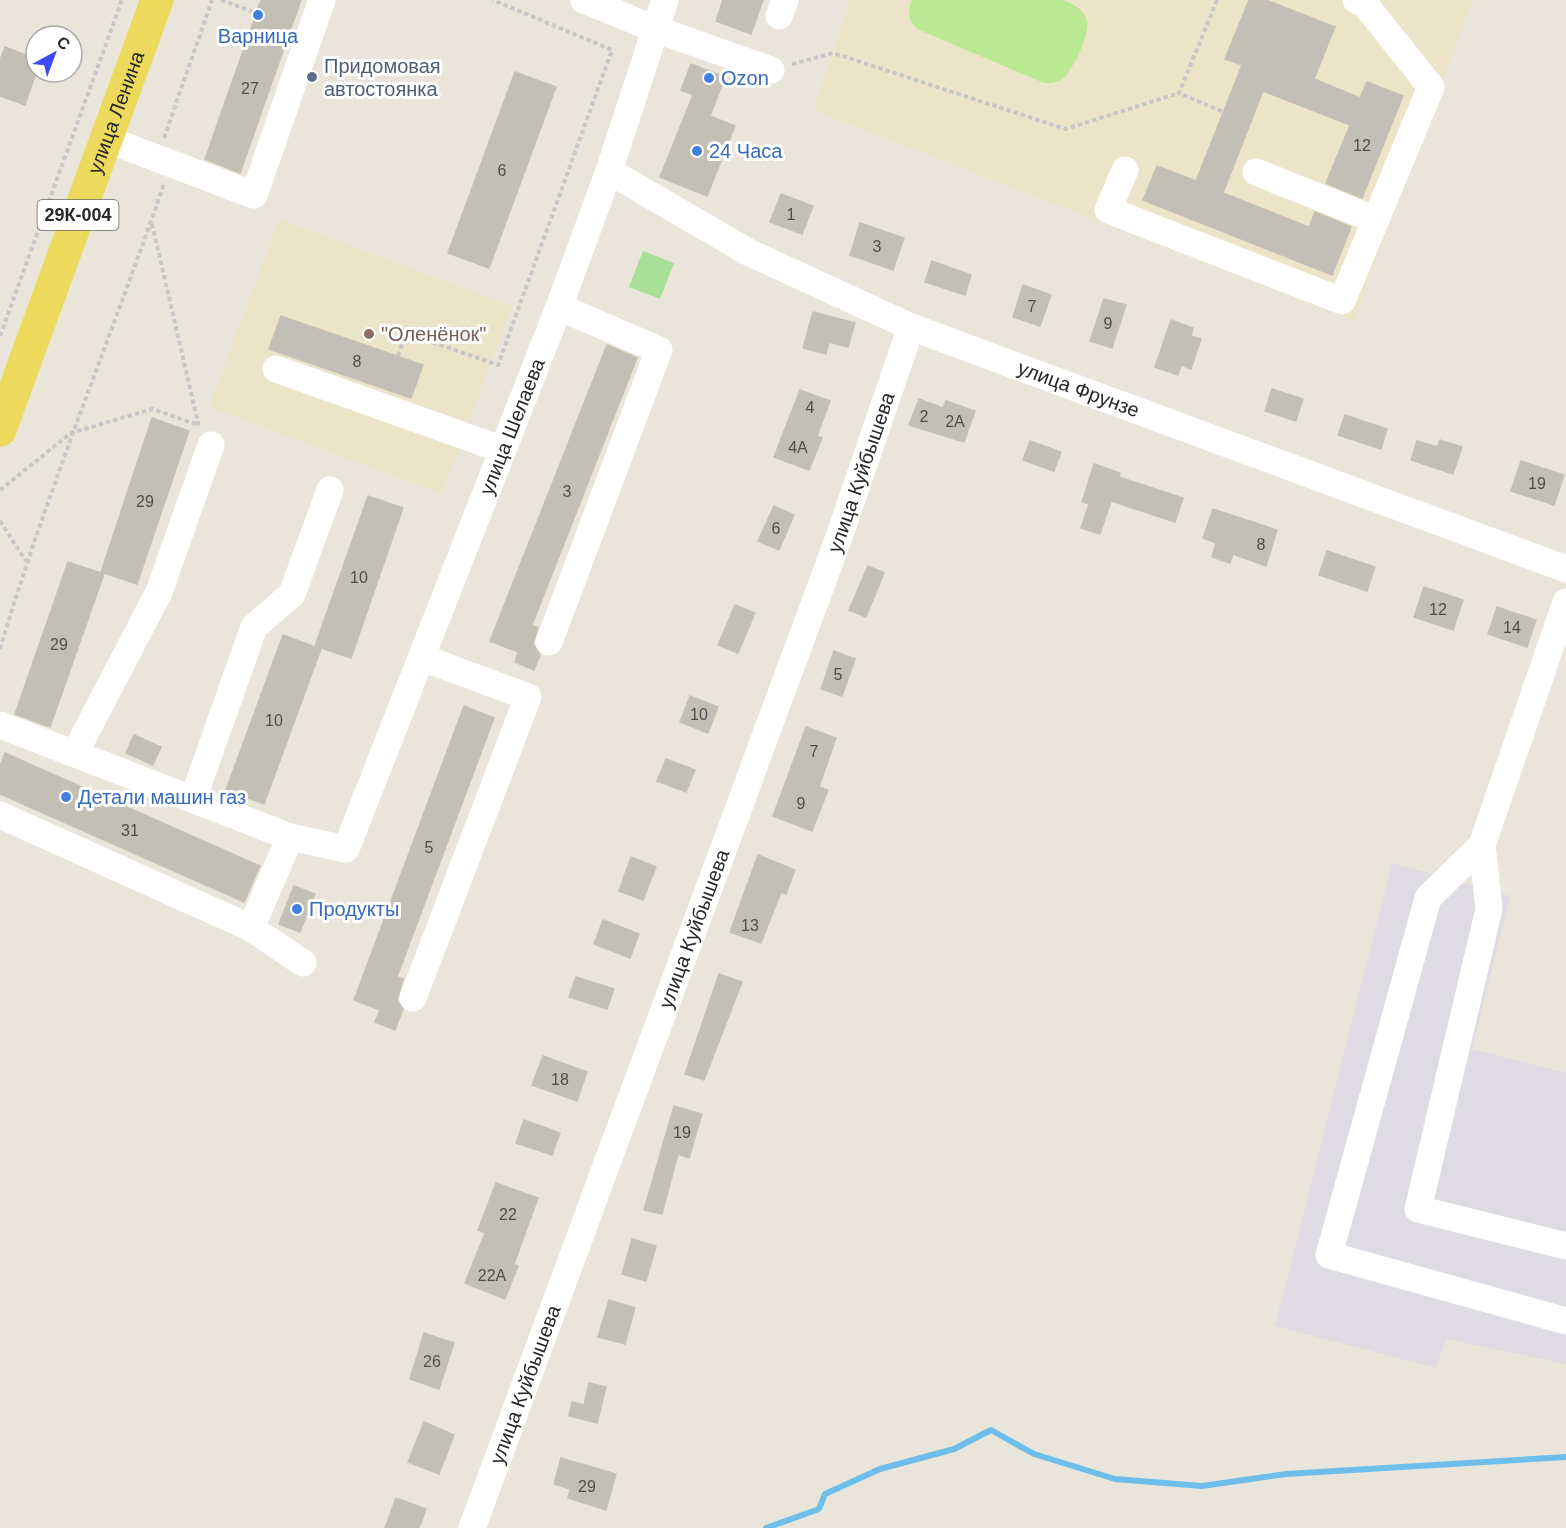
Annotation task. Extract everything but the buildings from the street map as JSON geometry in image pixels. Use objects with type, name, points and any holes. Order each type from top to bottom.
[{"type":"main road","name":"улица Ленина","points":[[0,430],[157,0]]},
{"type":"street","points":[[106,139],[254,195],[322,0]]},
{"type":"street","points":[[584,0],[655,29],[771,70]]},
{"type":"street","name":"улица Шелаева","points":[[290,837],[346,849],[423,658],[501,449],[559,307],[609,171],[665,0]]},
{"type":"street","points":[[1125,170],[1108,210],[1342,301],[1431,87],[1364,3],[1356,0]]},
{"type":"street","name":"улица Фрунзе","points":[[609,171],[748,252],[911,327],[1566,569]]},
{"type":"street","points":[[1256,172],[1376,220]]},
{"type":"street","points":[[549,642],[659,350],[559,307]]},
{"type":"street","name":"улица Куйбышева","points":[[472,1528],[839,537],[911,327]]},
{"type":"street","points":[[276,369],[501,449]]},
{"type":"street","points":[[75,753],[159,592],[204,435]]},
{"type":"street","points":[[192,799],[254,627],[292,594],[330,490]]},
{"type":"street","points":[[1566,603],[1482,845],[1489,909],[1418,1209],[1566,1245]]},
{"type":"street","points":[[413,998],[528,697],[423,658]]},
{"type":"street","points":[[1,727],[75,753],[290,837],[251,928]]},
{"type":"street","points":[[0,815],[251,928],[303,963]]},
{"type":"street","points":[[1482,845],[1428,898],[1329,1255],[1566,1321]]},
{"type":"path","points":[[0,336],[122,0]]},
{"type":"path","points":[[0,649],[26,561],[151,222],[164,161],[212,0]]},
{"type":"path","points":[[221,0],[256,13]]},
{"type":"path","points":[[398,356],[406,333],[498,365],[612,50],[493,0]]},
{"type":"path","points":[[1179,93],[1217,0]]},
{"type":"path","points":[[771,70],[833,53],[1066,129],[1179,93],[1223,112]]},
{"type":"path","points":[[151,222],[204,435]]},
{"type":"path","points":[[0,490],[72,433],[152,409],[204,435]]},
{"type":"path","points":[[0,522],[26,561]]},
{"type":"shaded area","points":[[850,0],[1473,0],[1354,321],[813,110]]},
{"type":"shaded area","name":"\"Оленёнок\"","points":[[279,219],[512,306],[442,494],[209,407]]},
{"type":"shaded area","points":[[1392,863],[1510,896],[1472,1049],[1566,1073],[1566,1364],[1446,1339],[1436,1368],[1275,1326]]},
{"type":"green space","points":[[912,0],[1063,0],[1081,10],[1087,20],[1086,33],[1080,52],[1066,75],[1055,82],[1044,83],[917,29],[909,15]]},
{"type":"green space","points":[[643,251],[674,263],[660,299],[629,287]]},
{"type":"waterway","points":[[766,1528],[819,1509],[825,1494],[880,1469],[954,1449],[991,1430],[1034,1454],[1115,1479],[1202,1486],[1286,1474],[1566,1457]]},
{"type":"place","name":"Варница","points":[[258,15]]},
{"type":"place","name":"Придомовая автостоянка","points":[[312,77]]},
{"type":"place","name":"Ozon","points":[[709,78]]},
{"type":"place","name":"24 Часа","points":[[697,151]]},
{"type":"place","name":"\"Оленёнок\"","points":[[369,334]]},
{"type":"place","name":"Детали машин газ","points":[[66,797]]},
{"type":"place","name":"Продукты","points":[[297,909]]}]
